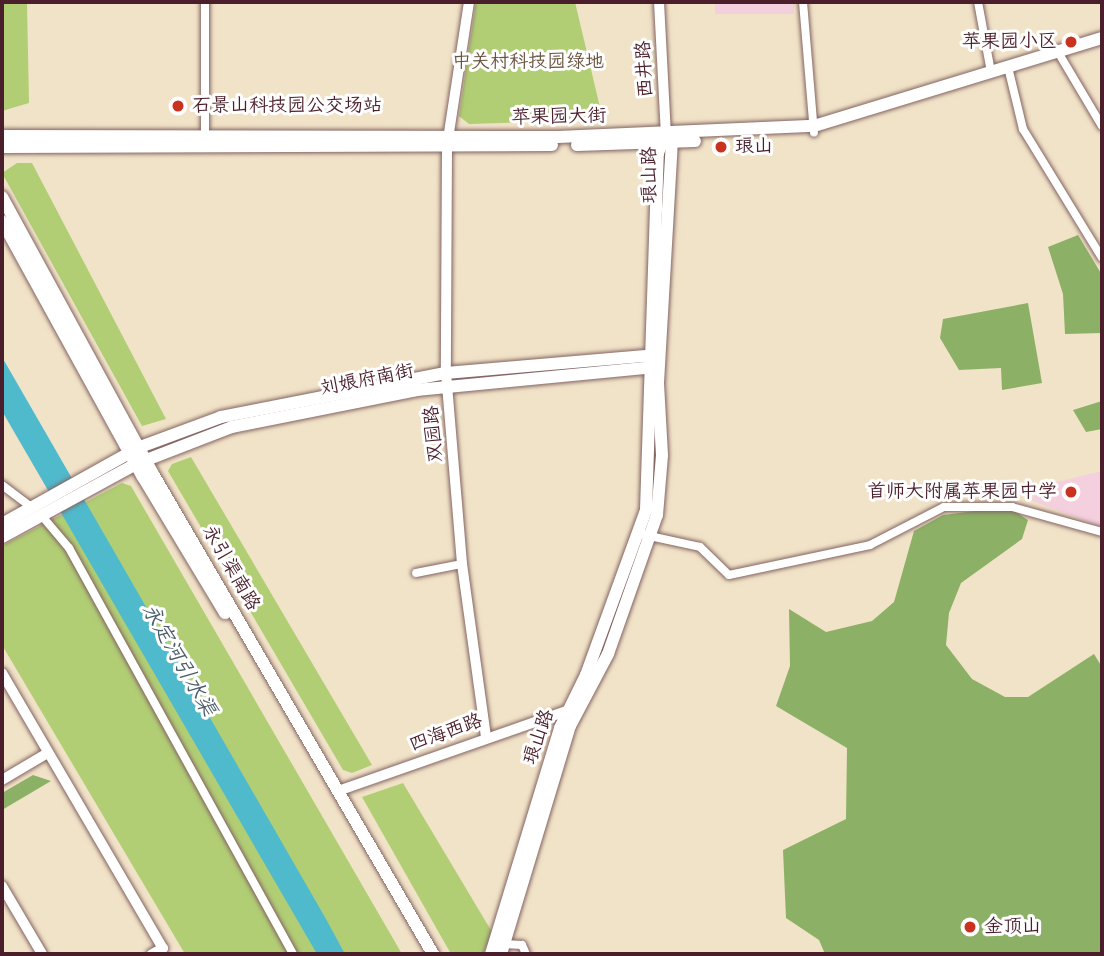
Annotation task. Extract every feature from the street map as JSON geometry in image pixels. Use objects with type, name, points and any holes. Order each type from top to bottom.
[{"type":"main road","name":"苹果园大街","points":[[3,141],[666,140],[814,129],[1060,55],[1102,38]]},
{"type":"main road","name":"苹果园大街","points":[[1060,55],[1102,46]]},
{"type":"main road","name":"苹果园大街","points":[[814,129],[990,72],[1008,71]]},
{"type":"main road","name":"苹果园大街","points":[[3,141],[205,136],[448,142]]},
{"type":"main road","name":"琅山路","points":[[502,949],[569,726],[608,654],[645,535],[666,140]]},
{"type":"main road","name":"永引渠南路","points":[[2,197],[138,456],[433,954]]},
{"type":"main road","name":"永引渠南路","points":[[2,221],[424,954]]},
{"type":"main road","name":"刘娘府南街","points":[[43,509],[138,456],[232,427],[447,379],[655,361]]},
{"type":"main road","points":[[2,524],[43,509]]},
{"type":"main road","points":[[2,537],[43,509]]},
{"type":"main road","name":"琅山路","points":[[491,954],[567,712],[586,675],[645,535]]},
{"type":"street","points":[[205,2],[205,136]]},
{"type":"street","name":"双园路","points":[[469,2],[448,142],[447,379],[463,564],[486,736]]},
{"type":"street","name":"西井路","points":[[659,2],[666,140]]},
{"type":"street","points":[[803,2],[814,129]]},
{"type":"street","points":[[978,2],[990,72]]},
{"type":"street","points":[[1060,55],[1102,126]]},
{"type":"street","points":[[1008,71],[1023,129],[1102,258]]},
{"type":"street","points":[[2,485],[43,509],[69,548],[293,954]]},
{"type":"street","points":[[645,535],[700,547],[729,575],[870,545],[944,507],[1012,507],[1102,532]]},
{"type":"street","points":[[416,573],[463,564]]},
{"type":"street","points":[[2,673],[163,948],[152,954]]},
{"type":"street","name":"四海西路","points":[[338,791],[486,736],[567,712]]},
{"type":"street","points":[[2,780],[47,754]]},
{"type":"street","points":[[2,886],[42,954]]},
{"type":"street","points":[[502,949],[522,945],[526,954]]},
{"type":"shaded area","points":[[715,2],[794,2],[794,14],[715,14]]},
{"type":"shaded area","name":"首师大附属苹果园中学","points":[[1102,471],[1102,527],[1030,500],[1049,484]]},
{"type":"green space","points":[[2,2],[27,2],[29,103],[2,111]]},
{"type":"green space","name":"中关村科技园绿地","points":[[476,2],[575,2],[603,120],[469,124],[459,116]]},
{"type":"green space","points":[[17,163],[32,163],[166,419],[142,426],[2,173]]},
{"type":"green space","points":[[1078,235],[1102,275],[1102,333],[1065,334],[1063,294],[1048,247]]},
{"type":"green space","points":[[1028,303],[1042,383],[1002,390],[1001,368],[959,370],[940,338],[943,319]]},
{"type":"green space","points":[[1102,401],[1102,429],[1086,432],[1073,410]]},
{"type":"green space","points":[[191,457],[372,765],[352,773],[343,770],[168,471],[172,464]]},
{"type":"green space","points":[[122,483],[131,486],[402,954],[185,954],[2,645],[2,546]]},
{"type":"green space","points":[[1008,507],[1028,520],[1022,539],[961,583],[949,613],[946,645],[972,679],[1005,697],[1028,697],[1094,654],[1102,667],[1102,954],[825,954],[819,940],[786,918],[783,850],[846,819],[847,748],[776,706],[790,666],[789,609],[826,632],[872,621],[894,602],[914,531],[943,515]]},
{"type":"green space","points":[[33,775],[51,781],[2,810],[2,793]]},
{"type":"green space","points":[[403,783],[492,932],[483,954],[451,954],[362,797]]},
{"type":"water","points":[[2,357],[345,954],[317,954],[2,411]]},
{"type":"place","name":"苹果园小区","points":[[1071,42]]},
{"type":"place","name":"石景山科技园公交场站","points":[[178,106]]},
{"type":"place","name":"琅山","points":[[721,147]]},
{"type":"place","name":"首师大附属苹果园中学","points":[[1071,492]]},
{"type":"place","name":"金顶山","points":[[970,927]]},
{"type":"water label","name":"永定河引水渠","points":[[179,660]]}]
